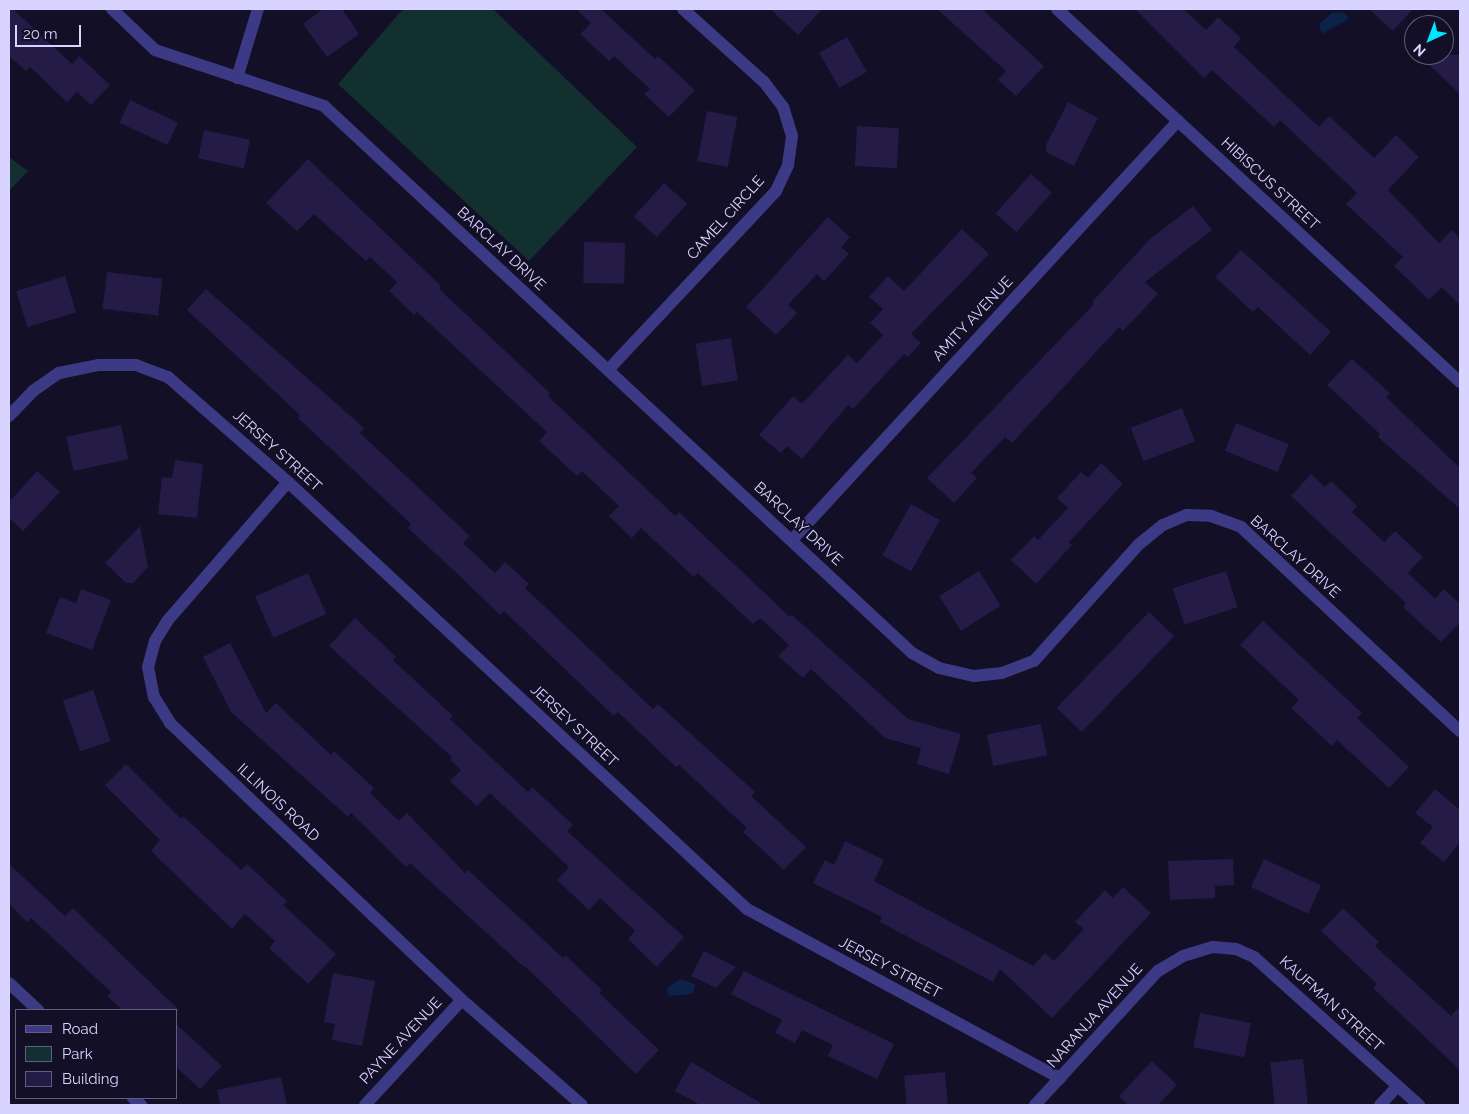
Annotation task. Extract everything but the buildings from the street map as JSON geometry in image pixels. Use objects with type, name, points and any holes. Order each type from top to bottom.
[{"type":"street","name":"BARCLAY DRIVE","points":[[112,9],[155,50],[324,106],[912,653],[939,668],[974,676],[1002,673],[1034,660],[1138,545],[1164,525],[1187,514],[1211,516],[1241,528],[1460,731]]},
{"type":"street","points":[[237,78],[258,9]]},
{"type":"street","name":"CAMEL CIRCLE","points":[[608,370],[776,191],[788,165],[792,136],[783,107],[764,82],[683,9]]},
{"type":"street","name":"HIBISCUS STREET","points":[[1057,9],[1460,382]]},
{"type":"street","name":"AMITY AVENUE","points":[[792,540],[1178,121]]},
{"type":"street","name":"JERSEY STREET","points":[[9,416],[34,390],[60,373],[99,365],[136,365],[168,377],[288,482],[747,909],[1060,1078]]},
{"type":"street","name":"ILLINOIS ROAD","points":[[288,482],[168,620],[155,641],[148,667],[154,697],[170,723],[462,1000],[582,1105]]},
{"type":"street","name":"NARANJA AVENUE","points":[[1035,1105],[1158,971],[1183,956],[1213,947]]},
{"type":"street","name":"KAUFMAN STREET","points":[[1213,947],[1236,949],[1254,957],[1419,1105]]},
{"type":"street","points":[[9,983],[37,1009]]},
{"type":"street","name":"PAYNE AVENUE","points":[[365,1105],[462,1000]]},
{"type":"street","points":[[1380,1105],[1398,1086]]},
{"type":"green space","points":[[403,9],[493,9],[637,147],[529,261],[338,84]]},
{"type":"green space","points":[[9,157],[28,171],[9,191]]},
{"type":"water","points":[[1342,12],[1348,16],[1347,20],[1322,34],[1319,24],[1332,13]]},
{"type":"water","points":[[680,979],[695,984],[693,994],[669,996],[666,989]]}]
